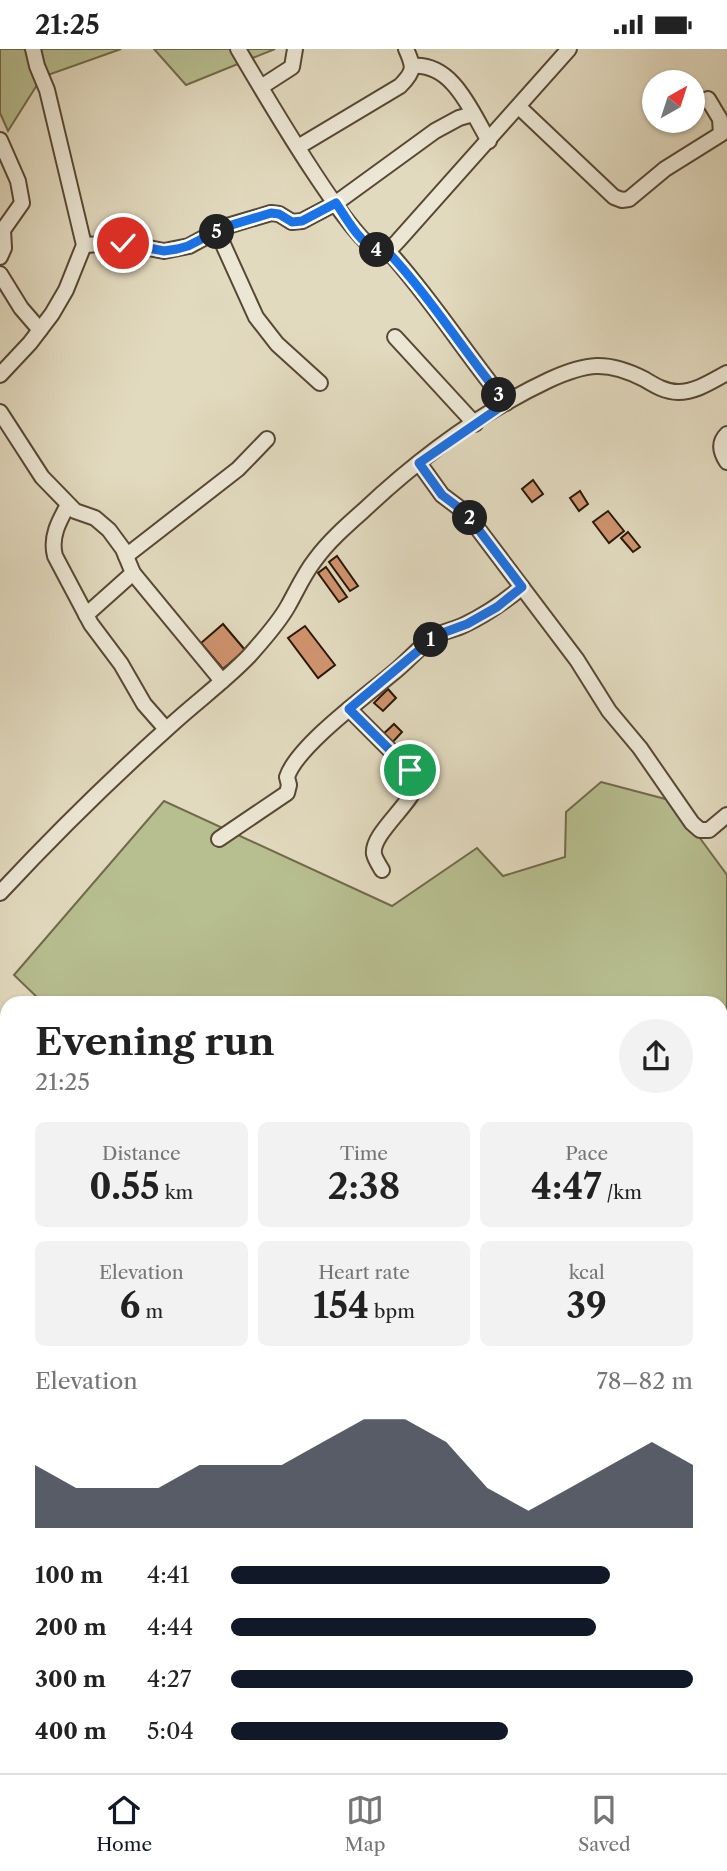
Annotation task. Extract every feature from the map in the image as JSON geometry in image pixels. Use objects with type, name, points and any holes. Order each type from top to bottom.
[{"type":"street","points":[[0,375],[40,330],[66,291],[84,244],[47,90],[33,49]]},
{"type":"street","points":[[238,49],[336,203],[367,244],[381,252],[387,251],[489,141],[569,49]]},
{"type":"street","points":[[261,87],[292,67],[295,49]]},
{"type":"street","points":[[298,147],[400,86],[411,73],[413,66],[406,49]]},
{"type":"street","points":[[413,66],[430,66],[445,75],[489,141]]},
{"type":"street","points":[[519,107],[614,197],[622,200],[639,193],[665,169],[721,134],[720,119],[708,99]]},
{"type":"street","points":[[84,244],[123,243],[164,251],[188,246],[217,232],[271,213],[279,214],[292,222],[302,221],[336,203],[435,131],[473,114]]},
{"type":"street","points":[[0,140],[18,181],[22,204],[3,230],[4,248],[0,257]]},
{"type":"street","points":[[217,232],[256,317],[277,344],[320,383]]},
{"type":"street","points":[[387,251],[419,288],[468,357],[506,403]]},
{"type":"street","points":[[0,274],[21,308],[40,330]]},
{"type":"street","points":[[395,337],[475,423]]},
{"type":"street","points":[[0,893],[166,729],[247,657],[276,625],[316,559],[350,522],[419,463],[506,403],[549,380],[591,365],[625,369],[663,389],[677,392],[692,390],[727,373]]},
{"type":"street","points":[[0,412],[33,465],[68,505],[75,511],[94,518],[109,530],[126,556],[133,573],[222,681]]},
{"type":"street","points":[[727,434],[721,444],[727,462]]},
{"type":"street","points":[[126,556],[238,469],[267,439]]},
{"type":"street","points":[[419,463],[442,495],[466,513],[577,660],[609,711],[640,748],[692,823],[700,830],[709,830],[727,815]]},
{"type":"street","points":[[68,505],[55,532],[54,550],[99,637],[121,664],[145,704],[166,729]]},
{"type":"street","points":[[86,615],[133,573]]},
{"type":"street","points":[[219,839],[287,793],[287,777],[295,760],[349,709],[437,635],[474,620],[497,607],[522,587]]},
{"type":"street","points":[[349,709],[410,770],[416,786],[413,795],[374,846],[374,856],[382,870]]},
{"type":"green space","points":[[0,49],[121,49],[42,77],[8,131],[0,113]]},
{"type":"green space","points":[[154,49],[275,49],[186,85]]},
{"type":"green space","points":[[601,782],[669,800],[727,875],[727,996],[36,996],[14,975],[164,801],[392,906],[477,848],[503,876],[565,857],[566,812]]},
{"type":"building","points":[[533,480],[543,494],[532,502],[522,489]]},
{"type":"building","points":[[580,491],[588,504],[579,511],[570,498]]},
{"type":"building","points":[[608,511],[624,531],[609,543],[593,522]]},
{"type":"building","points":[[628,532],[640,547],[633,552],[621,538]]},
{"type":"building","points":[[337,556],[358,586],[350,591],[329,562]]},
{"type":"building","points":[[326,567],[347,597],[339,602],[318,573]]},
{"type":"building","points":[[223,624],[245,650],[223,669],[201,643]]},
{"type":"building","points":[[305,626],[335,665],[318,678],[288,638]]},
{"type":"building","points":[[388,689],[396,698],[383,711],[374,703]]},
{"type":"building","points":[[394,724],[402,732],[389,746],[380,737]]},
{"type":"route","points":[[123,243],[164,251],[177,249],[225,227],[271,213],[279,214],[292,222],[302,221],[336,203],[367,244],[381,252],[387,251],[407,272],[468,357],[506,403],[419,463],[442,495],[466,513],[522,587],[497,607],[467,624],[437,635],[349,709],[410,770]]}]
